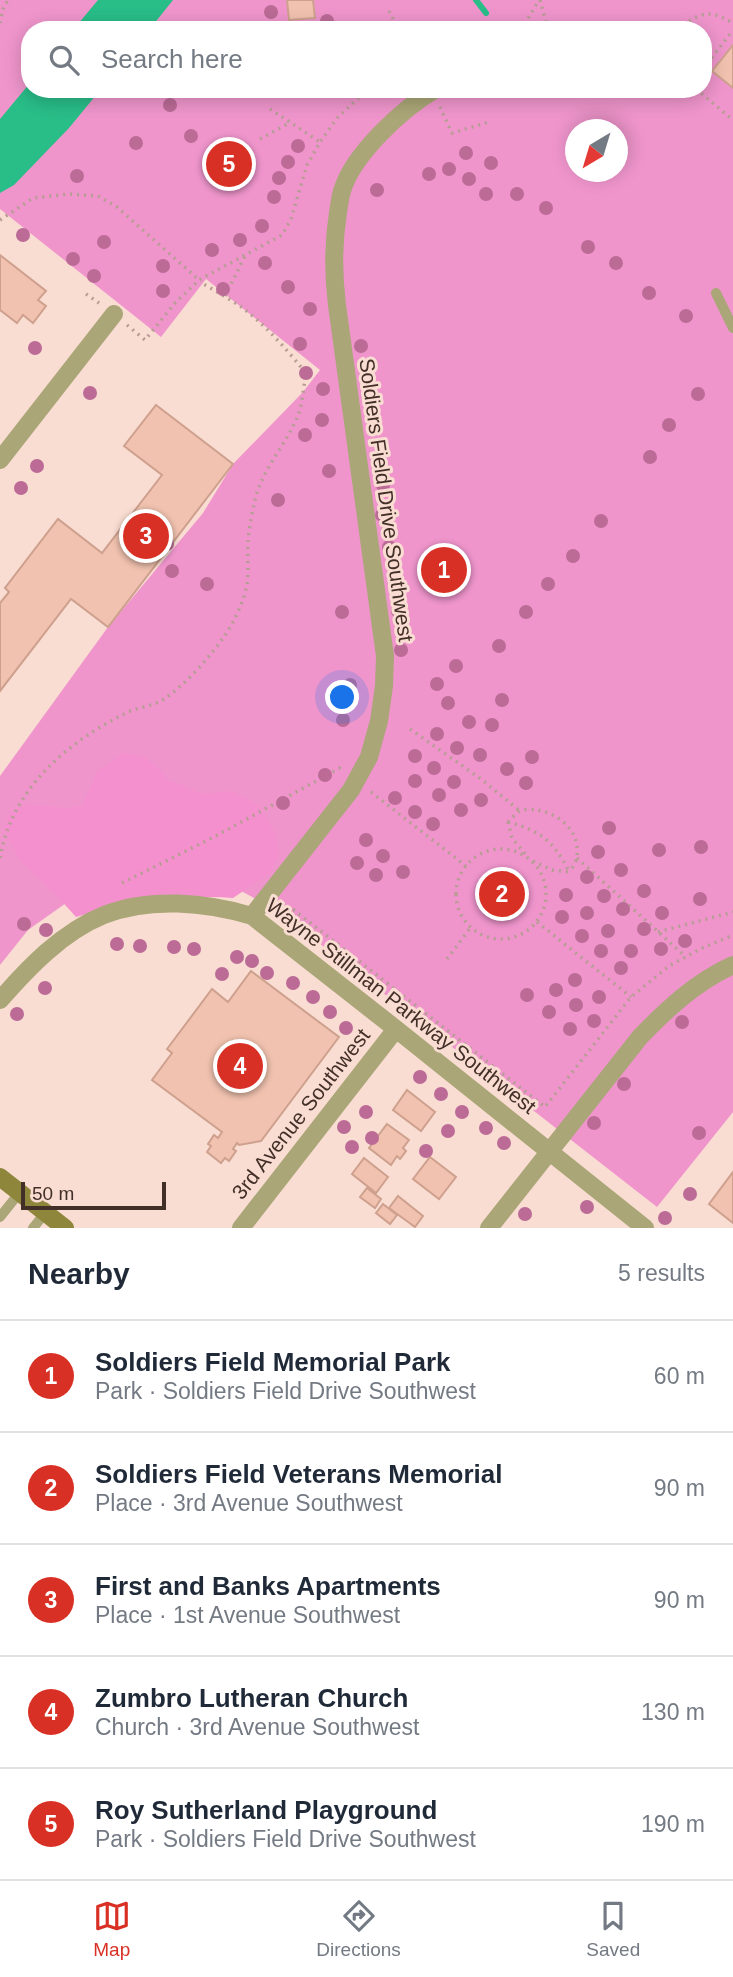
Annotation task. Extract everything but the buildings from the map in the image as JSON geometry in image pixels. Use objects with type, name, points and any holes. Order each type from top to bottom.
[{"type":"street","name":"Soldiers Field Drive Southwest","points":[[252,916],[351,790],[369,757],[379,721],[385,656],[339,318],[334,276],[334,242],[342,191],[352,169],[386,129],[424,98]]},
{"type":"street","points":[[0,460],[114,314]]},
{"type":"street","name":"Wayne Stillman Parkway Southwest","points":[[0,1000],[28,969],[51,949],[104,915],[132,908],[196,904],[230,909],[252,916],[645,1228]]},
{"type":"street","points":[[489,1228],[624,1057],[660,1016],[700,982],[733,965]]},
{"type":"street","name":"3rd Avenue Southwest","points":[[241,1228],[396,1029]]},
{"type":"street","points":[[0,1177],[65,1228]]},
{"type":"lane","points":[[716,293],[733,328]]},
{"type":"lane","points":[[0,1217],[20,1192]]},
{"type":"lane","points":[[33,1228],[46,1213]]},
{"type":"path","points":[[0,23],[8,0]]},
{"type":"path","points":[[526,21],[539,0]]},
{"type":"path","points":[[539,0],[545,21]]},
{"type":"path","points":[[389,11],[394,21]]},
{"type":"path","points":[[689,21],[698,15],[710,13],[733,23]]},
{"type":"path","points":[[712,57],[733,30]]},
{"type":"path","points":[[114,314],[145,340],[175,303],[201,281],[282,235],[291,219],[307,165],[338,117],[358,98]]},
{"type":"path","points":[[438,98],[452,133],[489,122]]},
{"type":"path","points":[[707,98],[733,120]]},
{"type":"path","points":[[270,108],[320,142]]},
{"type":"path","points":[[260,139],[291,122]]},
{"type":"path","points":[[0,220],[33,198],[70,194],[98,196],[117,208],[201,281],[258,321],[306,373],[298,416],[262,478],[255,499],[248,540],[247,584],[239,612],[223,638],[200,666],[164,699],[128,711],[105,723],[80,738],[56,759],[22,799],[3,843],[0,858]]},
{"type":"path","points":[[225,297],[246,254]]},
{"type":"path","points":[[410,729],[481,779],[520,811]]},
{"type":"path","points":[[122,883],[212,838],[340,768],[466,866]]},
{"type":"path","points":[[508,822],[520,811],[532,809],[548,812],[561,819],[575,838],[577,858],[570,872]]},
{"type":"path","points":[[508,822],[512,838],[529,859],[537,867],[543,878],[546,895],[544,908],[537,922],[524,933],[514,937],[498,939],[471,927],[459,908],[456,895],[459,878],[475,857],[500,849],[516,852],[529,859],[552,870],[570,872]]},
{"type":"path","points":[[508,822],[545,837],[558,851],[570,872]]},
{"type":"path","points":[[577,858],[686,957]]},
{"type":"path","points":[[294,910],[545,1107],[631,997],[669,967],[733,934]]},
{"type":"path","points":[[658,932],[733,912]]},
{"type":"path","points":[[537,922],[631,997]]},
{"type":"path","points":[[447,959],[471,927]]},
{"type":"shaded area","points":[[0,0],[733,0],[733,1112],[657,1207],[278,911],[243,892],[210,884],[69,901],[28,930],[0,965],[0,776],[108,627],[203,513],[233,464],[303,392],[320,370],[206,279],[161,337],[0,209]]},
{"type":"shaded area","points":[[98,0],[173,0],[156,21],[80,21]]},
{"type":"shaded area","points":[[21,94],[21,98],[94,98],[14,185],[0,193],[0,119]]},
{"type":"shaded area","points":[[123,753],[146,758],[166,779],[203,794],[232,791],[259,806],[275,833],[279,855],[270,873],[233,898],[168,900],[76,917],[20,860],[4,829],[10,813],[27,804],[65,808],[82,806],[97,772]]},
{"type":"waterway","points":[[476,0],[486,13]]},
{"type":"place","name":"Roy Sutherland Playground","points":[[229,164]]},
{"type":"place","name":"First and Banks Apartments","points":[[146,536]]},
{"type":"place","name":"Soldiers Field Memorial Park","points":[[444,570]]},
{"type":"place","name":"Soldiers Field Veterans Memorial","points":[[502,894]]},
{"type":"place","name":"Zumbro Lutheran Church","points":[[240,1066]]}]
